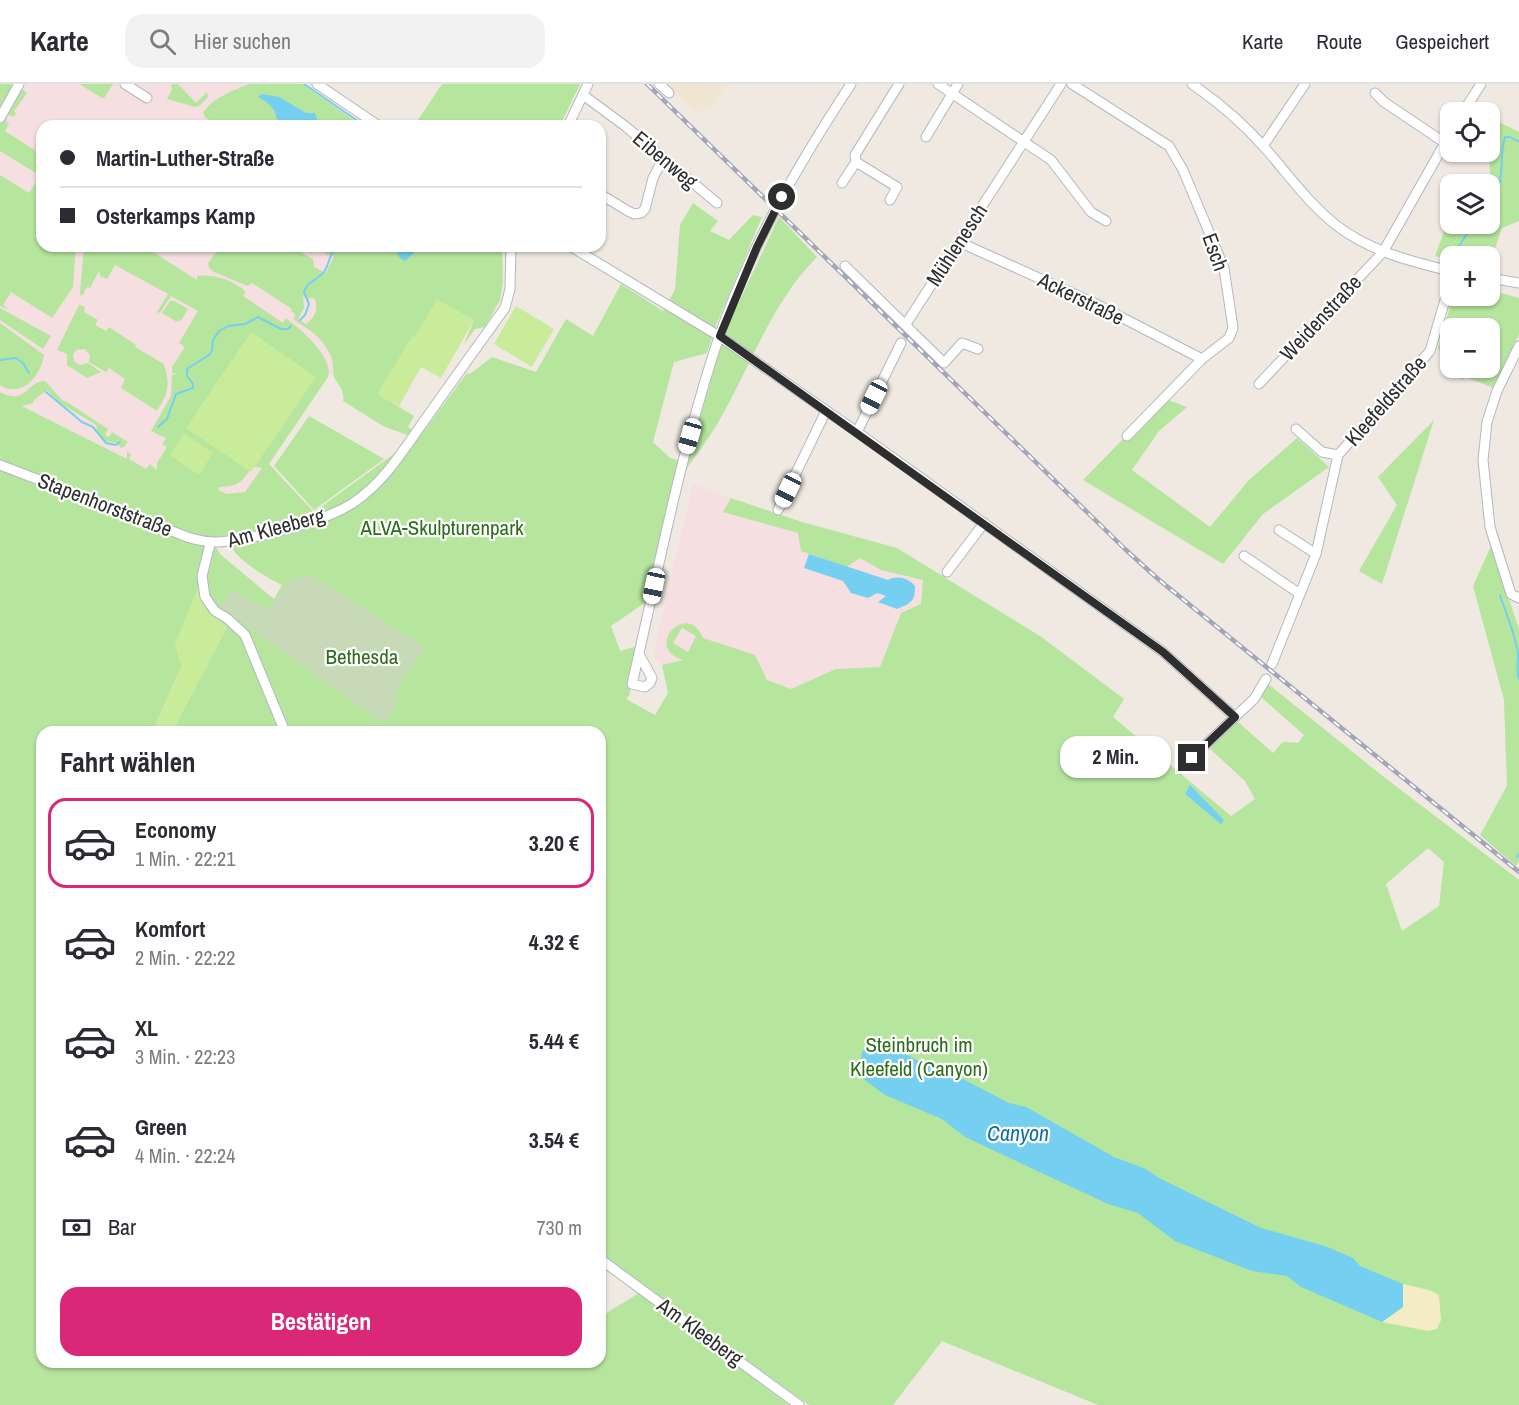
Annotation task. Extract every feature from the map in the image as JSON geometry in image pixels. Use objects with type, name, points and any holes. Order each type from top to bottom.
[{"type":"street","points":[[0,118],[19,84]]},
{"type":"street","points":[[125,84],[147,98]]},
{"type":"street","points":[[317,84],[370,120]]},
{"type":"street","points":[[571,120],[588,84]]},
{"type":"street","points":[[659,84],[669,93]]},
{"type":"street","points":[[639,654],[677,481],[720,336],[757,247],[776,209],[820,132],[851,84]]},
{"type":"street","points":[[842,183],[856,162],[855,155],[899,84]]},
{"type":"street","points":[[938,84],[1051,160],[1091,212],[1106,221]]},
{"type":"street","points":[[926,137],[958,84]]},
{"type":"street","name":"Mühlenesch","points":[[906,324],[1060,84]]},
{"type":"street","name":"Esch","points":[[1072,84],[1169,146],[1183,170],[1224,268],[1233,328],[1229,338],[1202,359],[1127,436]]},
{"type":"street","points":[[1192,84],[1221,104],[1263,146],[1321,212],[1347,232],[1383,252],[1440,268]]},
{"type":"street","points":[[1263,146],[1305,84]]},
{"type":"street","points":[[1469,102],[1481,84]]},
{"type":"street","points":[[1375,93],[1384,102],[1440,139]]},
{"type":"street","name":"Eibenweg","points":[[583,95],[625,126],[717,203]]},
{"type":"street","name":"Weidenstraße","points":[[1259,384],[1383,252],[1440,151]]},
{"type":"street","points":[[606,198],[628,211],[641,213],[645,209],[654,178],[663,159]]},
{"type":"street","points":[[856,162],[897,186],[890,200]]},
{"type":"street","name":"Ackerstraße","points":[[959,242],[1092,302],[1202,359]]},
{"type":"street","name":"Am Kleeberg","points":[[283,726],[245,635],[228,619],[215,611],[205,597],[202,576],[210,544],[306,525],[329,516],[354,502],[375,484],[400,457],[505,308],[510,288],[511,252]]},
{"type":"street","points":[[580,252],[720,336],[857,432],[1163,652],[1235,717]]},
{"type":"street","points":[[845,266],[944,363],[962,343],[978,349]]},
{"type":"street","points":[[1500,280],[1519,283]]},
{"type":"street","name":"Kleefeldstraße","points":[[1272,664],[1316,554],[1338,455],[1430,351],[1443,306]]},
{"type":"street","points":[[857,432],[901,343]]},
{"type":"street","points":[[1519,346],[1497,391],[1487,422],[1484,460],[1490,527],[1511,594],[1519,598]]},
{"type":"street","points":[[778,510],[826,411]]},
{"type":"street","points":[[1296,429],[1322,452],[1338,455]]},
{"type":"street","name":"Stapenhorststraße","points":[[0,465],[210,544]]},
{"type":"street","points":[[948,572],[984,523]]},
{"type":"street","points":[[1279,530],[1316,554]]},
{"type":"street","points":[[1245,556],[1300,594]]},
{"type":"street","points":[[1180,769],[1254,699],[1266,679]]},
{"type":"street","name":"Am Kleeberg","points":[[606,1263],[799,1405]]},
{"type":"shaded area","points":[[0,84],[284,84],[331,120],[36,120],[36,252],[472,252],[373,397],[327,372],[245,492],[227,494],[158,465],[158,477],[128,459],[0,394]]},
{"type":"shaded area","points":[[666,84],[727,84],[711,108],[697,112]]},
{"type":"shaded area","points":[[693,484],[731,498],[724,513],[798,533],[860,558],[881,570],[923,580],[921,605],[901,613],[880,667],[836,669],[791,689],[767,680],[755,655],[695,658],[662,665],[653,654]]},
{"type":"green space","points":[[0,84],[16,84],[27,93],[14,111],[16,113],[14,117],[8,115],[6,121],[9,124],[5,131],[36,151],[36,173],[0,151]]},
{"type":"green space","points":[[79,84],[113,84],[102,98]]},
{"type":"green space","points":[[171,84],[178,84],[196,103],[207,92],[208,97],[195,107],[167,99],[172,89]]},
{"type":"green space","points":[[249,84],[302,84],[353,120],[209,120],[203,113],[207,107],[224,95]]},
{"type":"green space","points":[[442,84],[580,84],[563,120],[418,120]]},
{"type":"green space","points":[[1500,122],[1519,132],[1519,221],[1502,228],[1500,234],[1500,174],[1490,174],[1489,162],[1500,162]]},
{"type":"green space","points":[[0,175],[29,193],[36,182],[36,252],[76,252],[73,287],[52,318],[11,292],[3,305],[10,310],[0,306]]},
{"type":"green space","name":"Steinbruch im Kleefeld (Canyon)","points":[[693,203],[718,221],[710,231],[729,240],[753,215],[762,217],[716,325],[707,353],[674,362],[653,442],[670,458],[678,460],[651,582],[646,602],[611,626],[620,651],[639,646],[629,696],[626,699],[655,715],[668,693],[662,665],[683,660],[671,654],[667,646],[667,637],[679,625],[688,623],[696,627],[703,638],[755,655],[767,680],[791,689],[836,669],[880,667],[901,613],[921,604],[923,580],[881,570],[860,558],[847,567],[801,551],[798,533],[723,512],[731,498],[802,522],[897,548],[1040,636],[1124,699],[1113,717],[1231,816],[1255,799],[1245,781],[1209,748],[1237,721],[1273,753],[1283,742],[1298,743],[1304,735],[1261,697],[1268,684],[1380,774],[1519,880],[1519,1405],[1098,1405],[942,1341],[893,1405],[809,1405],[745,1359],[743,1361],[606,1258],[606,726],[175,726],[227,627],[206,610],[199,586],[183,664],[155,726],[36,726],[36,1368],[606,1368],[606,1313],[639,1293],[789,1405],[0,1405],[0,392],[16,396],[34,384],[45,381],[63,401],[108,429],[105,435],[109,437],[112,432],[128,442],[121,448],[117,443],[104,441],[96,425],[60,403],[47,390],[33,403],[22,406],[127,459],[127,452],[131,454],[129,459],[146,469],[150,464],[157,470],[157,463],[167,447],[162,444],[166,438],[151,431],[171,396],[172,375],[177,373],[172,373],[172,367],[185,347],[179,343],[198,311],[171,296],[160,313],[157,312],[168,294],[115,265],[107,279],[100,276],[99,271],[90,288],[87,287],[82,296],[80,294],[84,252],[153,252],[197,280],[197,276],[203,276],[229,281],[246,292],[243,296],[283,323],[286,318],[315,344],[326,361],[329,369],[328,377],[269,464],[314,512],[395,453],[403,459],[467,373],[470,374],[492,357],[536,372],[566,319],[593,336],[621,284],[663,311],[675,290],[680,225]],"holes":[[[252,466],[262,468],[245,492],[227,494],[218,490],[219,487],[231,486],[242,480]],[[212,542],[230,545],[239,557],[282,585],[274,599],[221,555]],[[682,628],[696,636],[688,652],[673,643]],[[1190,786],[1224,820],[1221,823],[1185,794]],[[1428,848],[1444,862],[1439,906],[1402,931],[1386,884]]]},
{"type":"green space","points":[[779,217],[817,257],[786,295],[773,316],[716,426],[685,471],[724,334]]},
{"type":"green space","points":[[1443,234],[1500,234],[1496,246],[1440,246],[1440,257],[1435,256]]},
{"type":"green space","points":[[216,252],[300,252],[313,259],[314,267],[326,273],[334,256],[325,252],[502,252],[503,282],[500,300],[485,327],[475,329],[464,344],[474,320],[437,300],[415,338],[413,337],[378,394],[414,416],[408,427],[413,431],[407,435],[383,426],[343,401],[343,392],[334,377],[332,359],[328,350],[315,335],[294,320],[295,314],[291,311],[292,309],[252,283],[248,286],[209,268],[208,263]],"holes":[[[303,295],[306,299],[314,298],[316,305],[314,316],[306,324],[298,319],[304,308]]]},
{"type":"green space","points":[[1500,293],[1519,298],[1519,334],[1500,375],[1500,318],[1447,318],[1450,306],[1500,306]]},
{"type":"green space","points":[[437,299],[474,320],[441,378],[421,367],[399,406],[378,394],[412,336],[415,338]]},
{"type":"green space","points":[[170,301],[188,309],[181,321],[177,322],[162,313]]},
{"type":"green space","points":[[79,305],[85,307],[84,312],[98,320],[95,325],[106,331],[109,327],[136,345],[135,347],[164,364],[167,388],[157,411],[121,388],[125,379],[109,368],[106,372],[89,362],[90,355],[85,349],[76,350],[73,355],[74,361],[80,365],[88,363],[101,372],[87,378],[67,365],[67,354],[57,350]]},
{"type":"green space","points":[[516,306],[554,329],[532,367],[494,344]]},
{"type":"green space","points":[[0,308],[51,336],[43,349],[0,320]]},
{"type":"green space","points":[[0,323],[44,355],[35,377],[23,387],[8,389],[0,385]]},
{"type":"green space","points":[[251,332],[316,377],[251,472],[186,428]]},
{"type":"green space","points":[[1468,378],[1499,378],[1494,388]]},
{"type":"green space","points":[[1163,398],[1187,407],[1159,431],[1132,470],[1210,527],[1249,480],[1297,438],[1329,467],[1263,514],[1223,564],[1083,480]]},
{"type":"green space","points":[[309,416],[384,459],[314,510],[274,466]]},
{"type":"green space","points":[[1434,420],[1382,584],[1359,571],[1397,505],[1378,477]]},
{"type":"green space","points":[[184,434],[213,453],[199,475],[170,455]]},
{"type":"green space","points":[[1491,546],[1519,629],[1519,861],[1516,866],[1480,835],[1507,786],[1504,700],[1473,586]]},
{"type":"green space","name":"Bethesda","points":[[311,575],[425,648],[399,684],[392,713],[385,724],[220,607],[231,589],[268,610],[288,581]]},
{"type":"green space","points":[[199,585],[206,610],[227,627],[175,726],[155,726],[183,665],[179,660],[175,644]]},
{"type":"sand","points":[[1403,1284],[1429,1290],[1439,1295],[1441,1320],[1437,1329],[1428,1331],[1382,1322],[1403,1307]]},
{"type":"water","points":[[262,94],[279,97],[306,113],[315,113],[317,120],[279,120],[275,111],[258,97]]},
{"type":"water","points":[[397,252],[414,252],[405,261]]},
{"type":"water","points":[[809,554],[888,580],[906,579],[915,586],[913,599],[897,609],[878,602],[886,596],[877,593],[868,598],[851,593],[843,581],[804,568]]},
{"type":"water","points":[[1190,785],[1224,820],[1221,824],[1185,794]]},
{"type":"water","name":"Canyon","points":[[880,1034],[887,1048],[899,1051],[950,1076],[961,1078],[1009,1103],[1026,1107],[1114,1157],[1146,1169],[1159,1178],[1261,1228],[1325,1246],[1353,1258],[1360,1266],[1403,1284],[1403,1307],[1382,1322],[1301,1287],[1287,1276],[1252,1271],[1175,1241],[1138,1213],[1108,1204],[965,1137],[942,1119],[885,1095],[858,1075],[862,1052]]},
{"type":"waterway","points":[[304,84],[356,120]]},
{"type":"waterway","points":[[1500,179],[1505,137],[1519,142]]},
{"type":"waterway","points":[[1459,246],[1467,234]]},
{"type":"waterway","points":[[300,320],[305,315],[309,304],[304,292],[305,288],[324,272],[333,252]]},
{"type":"waterway","points":[[158,427],[167,419],[176,394],[193,388],[187,376],[187,369],[209,355],[212,351],[213,340],[219,331],[228,326],[245,324],[258,317],[281,329],[288,329],[291,326]]},
{"type":"waterway","points":[[0,360],[16,358],[23,363],[29,373]]},
{"type":"waterway","points":[[46,392],[82,422],[93,427],[106,443],[116,445],[120,442]]},
{"type":"waterway","points":[[1500,595],[1515,640],[1519,679]]},
{"type":"railway","points":[[647,84],[1158,579],[1519,872]]},
{"type":"route","points":[[782,197],[757,247],[720,336],[1163,652],[1235,717],[1192,758]]},
{"type":"park label","name":"ALVA-Skulpturenpark","points":[[442,528]]}]
